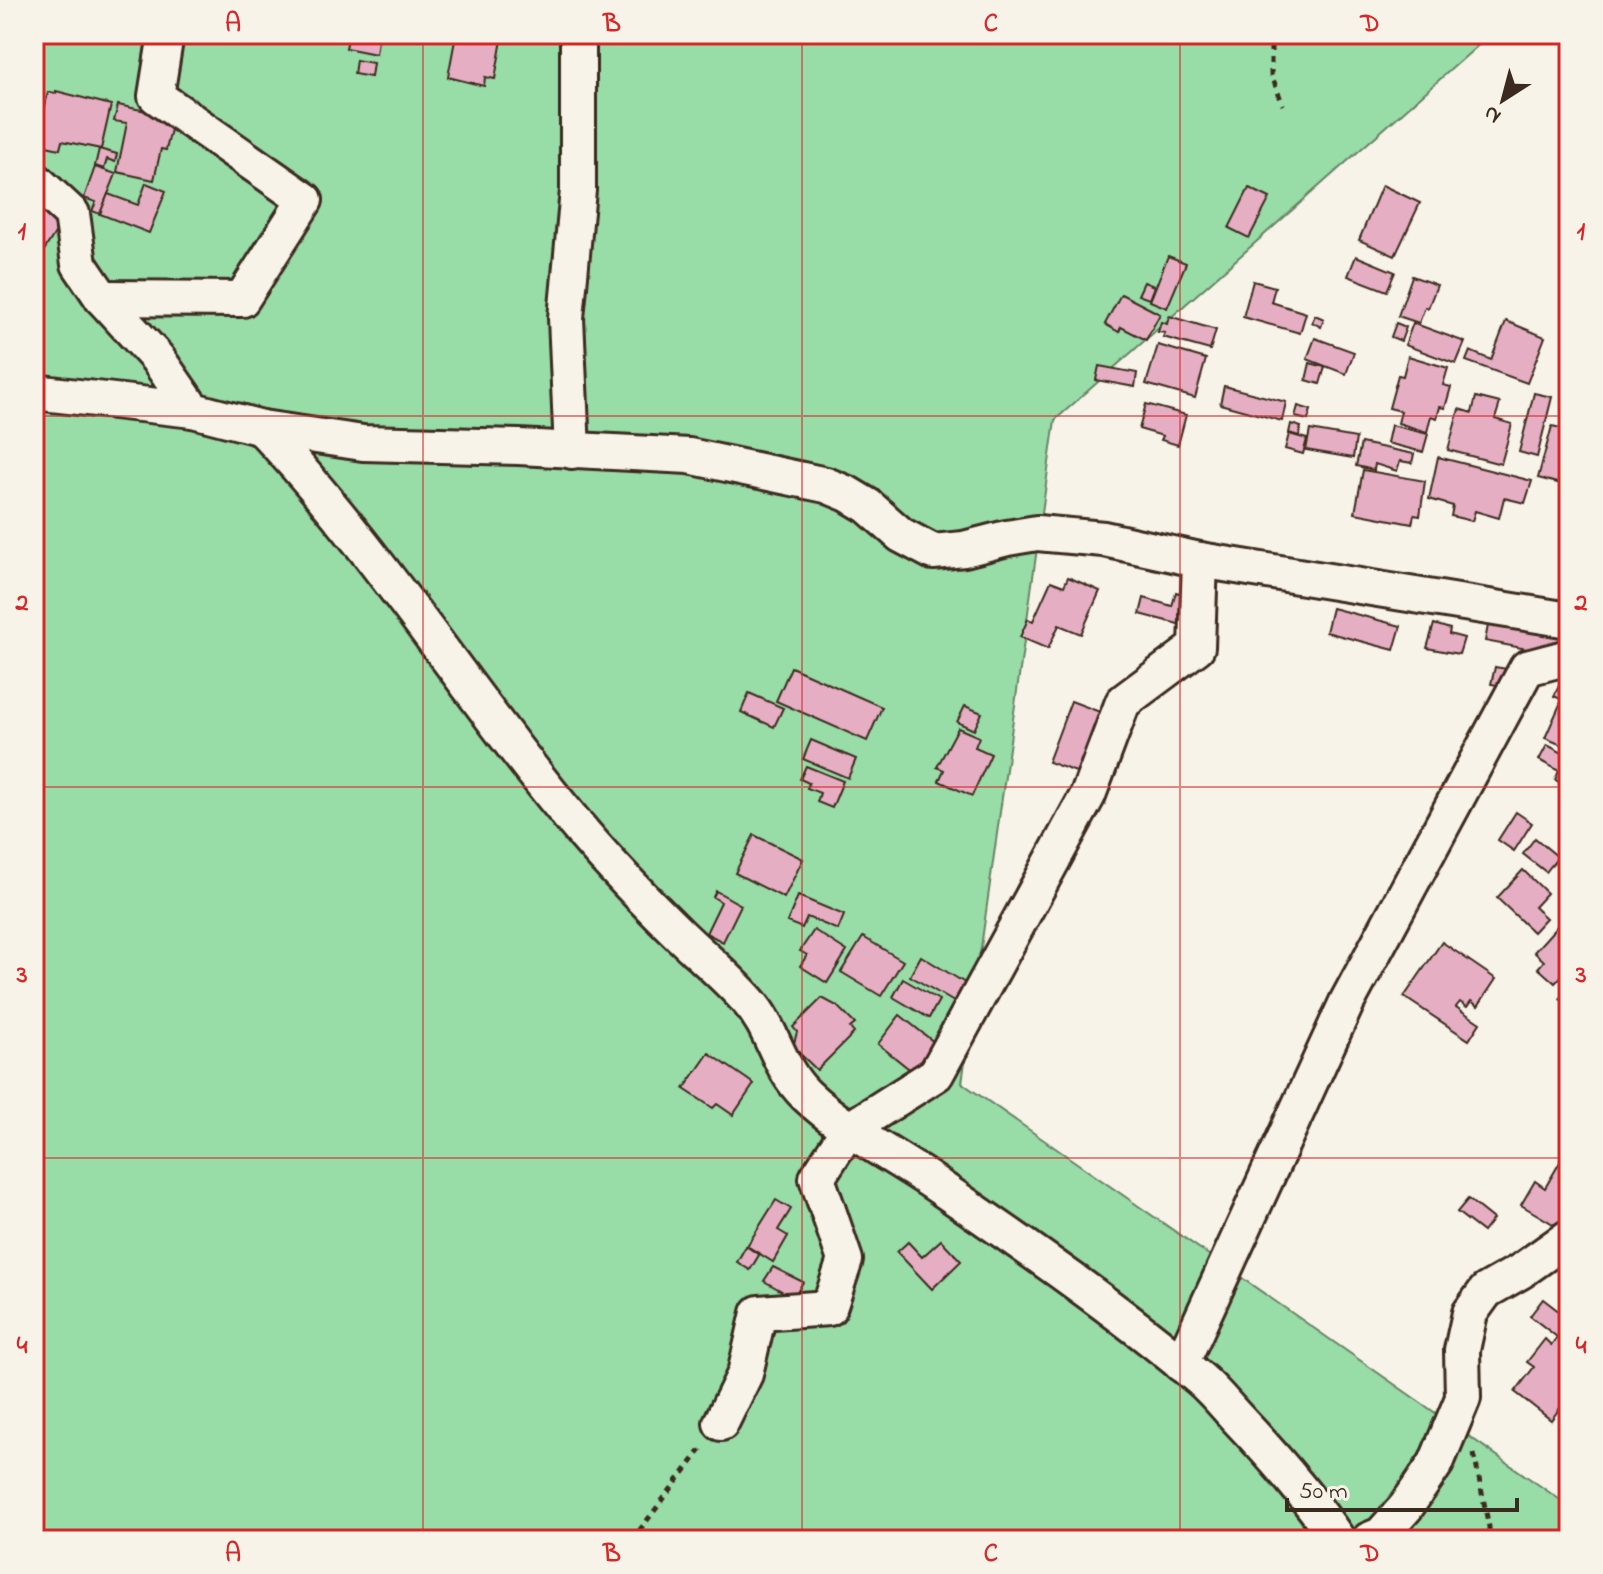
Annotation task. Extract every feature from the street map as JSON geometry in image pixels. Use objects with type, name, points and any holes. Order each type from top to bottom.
[{"type":"street","points":[[102,298],[242,299],[305,200],[156,96],[166,34]]},
{"type":"street","points":[[572,451],[566,318],[578,190],[578,34]]},
{"type":"street","points":[[34,179],[72,214],[79,264],[102,298],[157,358],[193,410]]},
{"type":"street","points":[[34,392],[193,410],[262,428],[363,443],[689,456],[826,485],[868,506],[901,535],[933,552],[964,549],[1037,533],[1104,539],[1200,560],[1569,620]]},
{"type":"street","points":[[262,428],[295,462],[385,575],[585,836],[678,934],[754,1007],[784,1069],[794,1082],[848,1130],[937,1185],[1115,1309],[1203,1381],[1259,1441],[1319,1512],[1338,1540]]},
{"type":"street","points":[[721,1423],[745,1374],[759,1313],[829,1308],[845,1260],[817,1178],[848,1130],[936,1074],[1088,795],[1123,702],[1197,647],[1200,560]]},
{"type":"street","points":[[1181,1364],[1347,1002],[1527,668],[1569,657]]},
{"type":"street","points":[[1369,1540],[1381,1535],[1406,1507],[1436,1463],[1463,1398],[1462,1350],[1470,1313],[1486,1291],[1569,1237]]},
{"type":"path","points":[[1271,34],[1271,74],[1283,105]]},
{"type":"path","points":[[1463,1398],[1489,1540]]},
{"type":"path","points":[[632,1540],[721,1423]]},
{"type":"green space","points":[[34,34],[1491,34],[1055,420],[962,1083],[1569,1506],[1569,1540],[34,1540]]},
{"type":"building","points":[[349,34],[379,34],[376,54],[346,48]]},
{"type":"building","points":[[452,34],[503,34],[495,79],[485,77],[484,86],[448,77],[455,40],[451,39]]},
{"type":"building","points":[[356,60],[373,63],[371,77],[354,74]]},
{"type":"building","points":[[56,91],[111,105],[101,149],[62,141],[60,149],[37,144],[48,92]]},
{"type":"building","points":[[118,105],[174,117],[166,150],[161,149],[154,180],[117,172],[127,123],[114,121]]},
{"type":"building","points":[[99,149],[117,154],[115,162],[107,159],[104,169],[95,166]]},
{"type":"building","points":[[95,167],[116,174],[100,214],[92,211],[96,202],[84,198]]},
{"type":"building","points":[[146,183],[166,191],[149,233],[100,214],[108,194],[138,205]]},
{"type":"building","points":[[1382,185],[1420,203],[1395,256],[1359,240]]},
{"type":"building","points":[[1249,188],[1270,198],[1249,238],[1229,228]]},
{"type":"building","points":[[34,197],[65,217],[38,260],[34,257]]},
{"type":"building","points":[[1168,256],[1186,263],[1167,308],[1150,301]]},
{"type":"building","points":[[1356,256],[1395,272],[1387,291],[1348,276]]},
{"type":"building","points":[[1412,276],[1437,285],[1419,323],[1398,316]]},
{"type":"building","points":[[1253,281],[1275,287],[1271,302],[1306,313],[1300,333],[1243,317]]},
{"type":"building","points":[[1144,282],[1154,286],[1149,299],[1138,295]]},
{"type":"building","points":[[1121,294],[1160,314],[1146,340],[1121,327],[1119,332],[1105,324]]},
{"type":"building","points":[[1315,315],[1324,319],[1321,327],[1312,322]]},
{"type":"building","points":[[1169,316],[1216,330],[1210,350],[1163,337],[1165,333],[1158,332],[1161,322],[1167,324]]},
{"type":"building","points":[[1506,321],[1545,337],[1527,383],[1466,361],[1470,351],[1491,360]]},
{"type":"building","points":[[1396,323],[1406,327],[1401,341],[1391,337]]},
{"type":"building","points":[[1413,323],[1465,342],[1456,364],[1405,345]]},
{"type":"building","points":[[1315,338],[1354,352],[1346,374],[1307,359]]},
{"type":"building","points":[[1158,345],[1206,359],[1195,398],[1146,384]]},
{"type":"building","points":[[1408,356],[1448,368],[1443,385],[1451,387],[1445,408],[1440,407],[1437,418],[1431,416],[1427,432],[1398,423],[1401,411],[1389,408],[1398,375],[1403,376]]},
{"type":"building","points":[[1310,363],[1325,367],[1320,384],[1306,380]]},
{"type":"building","points":[[1099,366],[1137,373],[1135,387],[1096,380]]},
{"type":"building","points":[[1224,386],[1286,402],[1282,421],[1220,404]]},
{"type":"building","points":[[1534,393],[1552,397],[1537,457],[1519,452]]},
{"type":"building","points":[[1476,397],[1500,403],[1495,419],[1512,424],[1501,464],[1448,450],[1459,409],[1472,413]]},
{"type":"building","points":[[1146,404],[1186,415],[1178,445],[1161,440],[1163,436],[1139,429]]},
{"type":"building","points":[[1298,406],[1311,410],[1308,420],[1295,417]]},
{"type":"building","points":[[1291,424],[1301,427],[1299,436],[1289,433]]},
{"type":"building","points":[[1391,425],[1428,434],[1423,452],[1387,443]]},
{"type":"building","points":[[1552,426],[1569,430],[1562,463],[1569,465],[1569,486],[1538,478]]},
{"type":"building","points":[[1310,430],[1356,438],[1353,458],[1306,450]]},
{"type":"building","points":[[1289,434],[1307,439],[1303,454],[1285,449]]},
{"type":"building","points":[[1361,443],[1414,454],[1412,463],[1400,461],[1397,471],[1375,464],[1374,470],[1356,466]]},
{"type":"building","points":[[1438,457],[1532,481],[1525,503],[1504,498],[1499,518],[1475,511],[1472,521],[1451,516],[1453,506],[1429,499]]},
{"type":"building","points":[[1363,470],[1425,481],[1420,516],[1414,515],[1412,524],[1355,513]]},
{"type":"building","points":[[1068,577],[1100,591],[1081,634],[1059,625],[1048,649],[1020,637],[1028,619],[1033,621],[1051,581],[1064,586]]},
{"type":"building","points":[[1176,592],[1189,596],[1182,625],[1140,614],[1144,598],[1172,606]]},
{"type":"building","points":[[1332,608],[1401,626],[1394,650],[1326,632]]},
{"type":"building","points":[[1490,615],[1562,628],[1558,655],[1485,641]]},
{"type":"building","points":[[1434,624],[1450,629],[1449,634],[1464,638],[1459,654],[1427,648]]},
{"type":"building","points":[[791,667],[882,707],[867,741],[776,701]]},
{"type":"building","points":[[1495,667],[1513,670],[1510,687],[1491,684]]},
{"type":"building","points":[[1565,674],[1569,676],[1569,703],[1554,696]]},
{"type":"building","points":[[749,693],[783,708],[774,727],[741,712]]},
{"type":"building","points":[[1071,701],[1108,715],[1089,767],[1080,763],[1076,772],[1048,762]]},
{"type":"building","points":[[1561,702],[1569,706],[1569,748],[1545,738]]},
{"type":"building","points":[[965,706],[982,713],[974,730],[957,722]]},
{"type":"building","points":[[958,728],[979,737],[975,747],[991,754],[972,796],[939,781],[944,770],[937,767]]},
{"type":"building","points":[[811,740],[856,759],[848,778],[803,759]]},
{"type":"building","points":[[1547,745],[1569,756],[1569,787],[1555,780],[1559,771],[1539,760]]},
{"type":"building","points":[[806,766],[843,781],[832,808],[817,802],[820,793],[807,788],[809,783],[800,779]]},
{"type":"building","points":[[1516,812],[1532,823],[1514,851],[1498,840]]},
{"type":"building","points":[[754,835],[803,859],[784,898],[735,873]]},
{"type":"building","points":[[1535,838],[1558,857],[1546,872],[1523,854]]},
{"type":"building","points":[[1523,870],[1547,893],[1534,907],[1546,918],[1533,932],[1497,898]]},
{"type":"building","points":[[1569,876],[1569,898],[1558,887]]},
{"type":"building","points":[[716,891],[741,905],[723,942],[706,933],[721,902],[713,897]]},
{"type":"building","points":[[798,896],[844,915],[838,930],[807,917],[802,928],[787,922]]},
{"type":"building","points":[[1567,915],[1569,968],[1555,983],[1538,968],[1544,961],[1534,952]]},
{"type":"building","points":[[814,930],[847,951],[827,983],[800,966],[807,955],[800,951]]},
{"type":"building","points":[[863,937],[903,961],[881,996],[841,972]]},
{"type":"building","points":[[1442,942],[1496,979],[1478,1006],[1471,1001],[1467,1007],[1460,1002],[1456,1007],[1480,1023],[1469,1040],[1404,997]]},
{"type":"building","points":[[921,956],[965,983],[954,1002],[910,976]]},
{"type":"building","points":[[903,979],[939,1000],[929,1018],[893,997]]},
{"type":"building","points":[[1569,986],[1569,1006],[1560,999]]},
{"type":"building","points":[[822,998],[837,1006],[855,1024],[850,1028],[854,1033],[817,1070],[793,1047],[797,1032],[793,1027]]},
{"type":"building","points":[[900,1015],[935,1043],[913,1072],[878,1044]]},
{"type":"building","points":[[709,1053],[754,1084],[733,1115],[717,1104],[713,1108],[684,1089]]},
{"type":"building","points":[[1563,1157],[1569,1161],[1569,1223],[1565,1231],[1521,1205],[1535,1181],[1545,1188]]},
{"type":"building","points":[[1468,1199],[1493,1219],[1483,1232],[1457,1212]]},
{"type":"building","points":[[776,1200],[791,1209],[778,1230],[788,1236],[773,1262],[747,1246]]},
{"type":"building","points":[[941,1240],[961,1261],[932,1289],[897,1252],[908,1242],[922,1257]]},
{"type":"building","points":[[746,1246],[759,1255],[750,1270],[737,1262]]},
{"type":"building","points":[[773,1267],[803,1282],[794,1298],[764,1281]]},
{"type":"building","points":[[1543,1299],[1569,1319],[1569,1396],[1551,1420],[1515,1392],[1534,1367],[1527,1362],[1545,1339],[1551,1345],[1557,1337],[1530,1316]]}]
